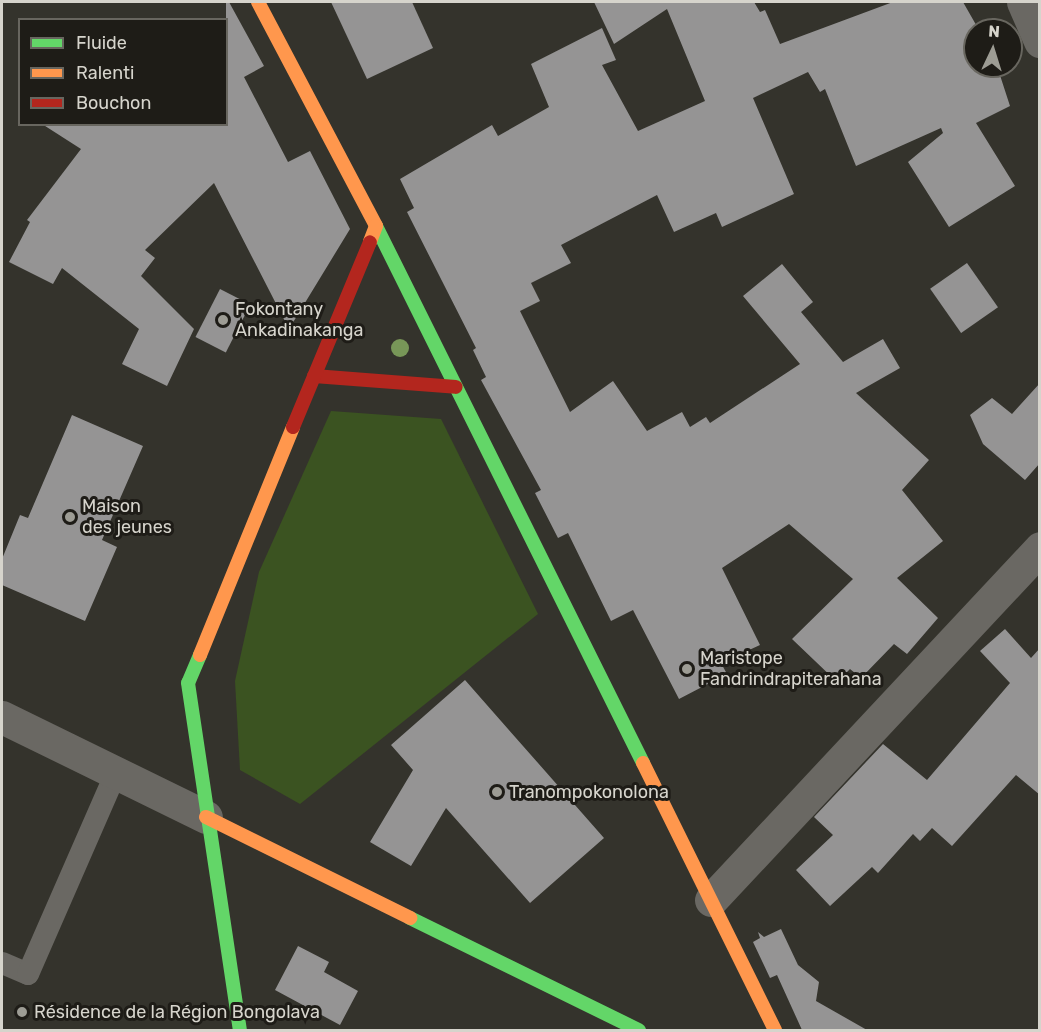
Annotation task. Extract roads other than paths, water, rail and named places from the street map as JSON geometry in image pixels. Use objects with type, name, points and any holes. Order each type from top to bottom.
[{"type":"street","points":[[258,2],[376,226],[775,1030]]},
{"type":"street","points":[[1023,2],[1040,41]]},
{"type":"street","points":[[240,1030],[206,817],[188,683],[376,226]]},
{"type":"street","points":[[314,376],[456,387]]},
{"type":"street","points":[[711,900],[1040,548]]},
{"type":"street","points":[[2,717],[639,1030]]},
{"type":"lane","points":[[2,963],[28,974],[116,773]]},
{"type":"place","name":"Fokontany Ankadinakanga","points":[[223,320]]},
{"type":"place","name":"Maison des jeunes","points":[[70,517]]},
{"type":"place","name":"Maristope Fandrindrapiterahana","points":[[687,669]]},
{"type":"place","name":"Tranompokonolona","points":[[497,792]]},
{"type":"place","name":"Résidence de la Région Bongolava","points":[[22,1012]]}]
